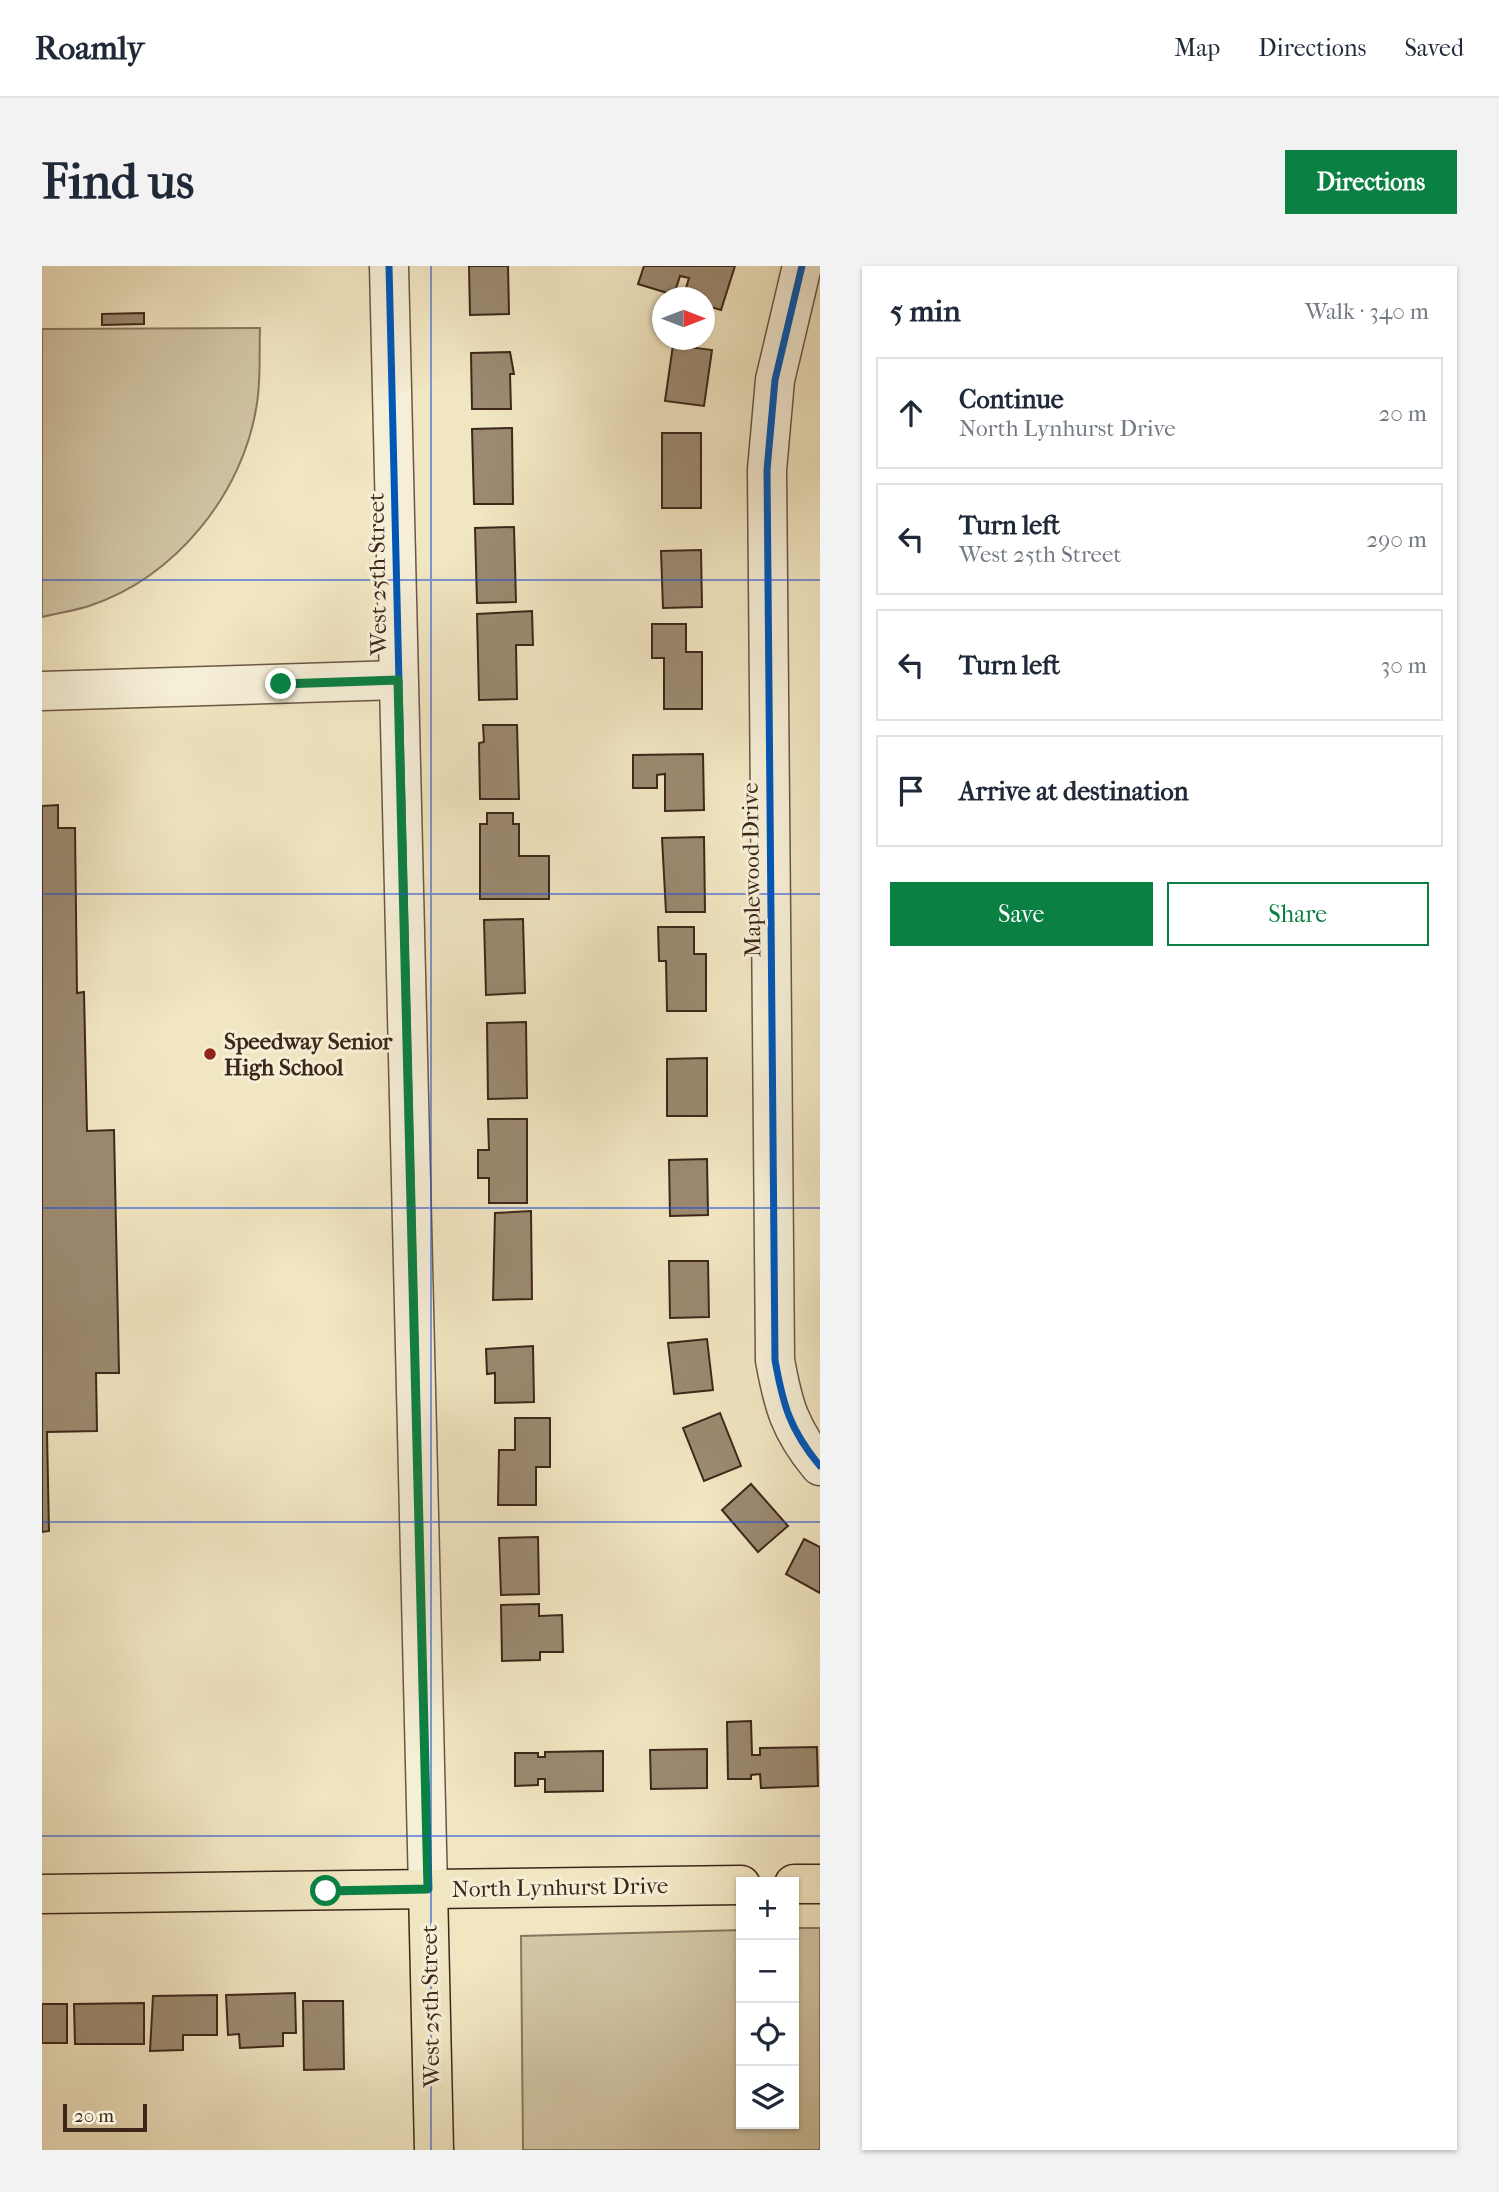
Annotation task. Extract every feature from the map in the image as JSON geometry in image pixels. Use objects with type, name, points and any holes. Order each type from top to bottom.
[{"type":"main road","points":[[799,1884],[820,1884]]},
{"type":"main road","name":"North Lynhurst Drive","points":[[42,1894],[736,1885]]},
{"type":"main road","name":"West 25th Street","points":[[428,1889],[434,2150]]},
{"type":"street","name":"West 25th Street","points":[[388,266],[428,1889]]},
{"type":"street","name":"Maplewood Drive","points":[[802,266],[775,380],[767,471],[775,1360],[786,1413],[797,1437],[820,1466]]},
{"type":"street","points":[[42,691],[398,680]]},
{"type":"shaded area","points":[[260,328],[258,394],[250,436],[238,469],[201,527],[177,553],[150,575],[121,593],[89,606],[42,617],[42,329]]},
{"type":"shaded area","points":[[799,1928],[820,1928],[820,2150],[523,2150],[521,1936],[736,1930],[736,2129],[799,2129]]},
{"type":"building","points":[[469,266],[508,266],[509,314],[470,315]]},
{"type":"building","points":[[644,266],[735,266],[721,310],[715,308],[715,287],[686,287],[689,278],[680,276],[677,287],[652,288],[638,284]]},
{"type":"building","points":[[144,313],[144,324],[102,325],[102,314]]},
{"type":"building","points":[[672,350],[712,350],[704,406],[665,401]]},
{"type":"building","points":[[510,352],[514,374],[510,374],[511,409],[472,409],[471,353]]},
{"type":"building","points":[[512,428],[513,504],[474,504],[472,429]]},
{"type":"building","points":[[662,433],[701,433],[701,508],[662,508]]},
{"type":"building","points":[[514,527],[516,602],[477,603],[475,528]]},
{"type":"building","points":[[701,550],[702,607],[663,608],[661,551]]},
{"type":"building","points":[[532,611],[533,645],[516,645],[517,699],[479,700],[477,614]]},
{"type":"building","points":[[652,624],[686,624],[686,652],[702,652],[702,709],[664,709],[664,658],[652,658]]},
{"type":"building","points":[[483,725],[517,725],[519,799],[480,799],[479,743],[484,742]]},
{"type":"building","points":[[703,754],[704,810],[665,811],[665,774],[657,775],[657,788],[633,788],[633,755]]},
{"type":"building","points":[[58,805],[58,828],[75,828],[77,993],[84,992],[87,1131],[114,1130],[119,1373],[96,1373],[97,1431],[47,1432],[49,1531],[42,1532],[42,806]]},
{"type":"building","points":[[487,813],[513,813],[513,824],[519,824],[519,856],[549,856],[549,899],[480,899],[480,824],[487,824]]},
{"type":"building","points":[[704,837],[705,912],[666,912],[662,838]]},
{"type":"building","points":[[523,919],[525,993],[486,995],[484,920]]},
{"type":"building","points":[[658,927],[694,927],[694,954],[706,954],[706,1011],[667,1011],[666,961],[659,961]]},
{"type":"building","points":[[526,1022],[527,1098],[488,1099],[487,1023]]},
{"type":"building","points":[[707,1058],[707,1116],[667,1116],[667,1059]]},
{"type":"building","points":[[488,1119],[527,1119],[527,1203],[489,1203],[489,1178],[478,1178],[478,1150],[489,1150]]},
{"type":"building","points":[[707,1159],[708,1215],[670,1216],[669,1160]]},
{"type":"building","points":[[531,1211],[532,1299],[493,1300],[495,1213]]},
{"type":"building","points":[[669,1261],[708,1261],[709,1317],[670,1318]]},
{"type":"building","points":[[707,1339],[713,1390],[674,1394],[668,1343]]},
{"type":"building","points":[[533,1346],[534,1402],[495,1403],[495,1373],[487,1374],[486,1349]]},
{"type":"building","points":[[720,1413],[741,1466],[704,1481],[683,1428]]},
{"type":"building","points":[[515,1418],[550,1418],[550,1467],[536,1467],[536,1505],[498,1505],[499,1450],[515,1450]]},
{"type":"building","points":[[751,1484],[788,1526],[758,1552],[722,1510]]},
{"type":"building","points":[[538,1537],[539,1594],[501,1595],[499,1538]]},
{"type":"building","points":[[804,1539],[820,1547],[820,1593],[786,1574]]},
{"type":"building","points":[[539,1604],[539,1616],[562,1615],[563,1652],[540,1652],[540,1660],[502,1661],[501,1605]]},
{"type":"building","points":[[751,1721],[752,1755],[760,1755],[760,1748],[817,1747],[818,1786],[761,1788],[760,1774],[751,1775],[751,1779],[728,1779],[727,1722]]},
{"type":"building","points":[[707,1749],[707,1788],[651,1789],[650,1750]]},
{"type":"building","points":[[603,1751],[603,1791],[545,1792],[545,1779],[538,1779],[538,1785],[515,1786],[515,1753],[538,1753],[538,1757],[545,1757],[545,1752]]},
{"type":"building","points":[[295,1993],[296,2033],[283,2033],[283,2046],[240,2048],[239,2034],[228,2035],[226,1995]]},
{"type":"building","points":[[217,1995],[217,2035],[183,2035],[183,2050],[150,2051],[153,1996]]},
{"type":"building","points":[[303,2001],[343,2001],[344,2069],[304,2070]]},
{"type":"building","points":[[144,2003],[144,2044],[75,2044],[74,2004]]},
{"type":"building","points":[[42,2004],[67,2004],[67,2043],[42,2043]]},
{"type":"cycle path","points":[[389,266],[428,1889]]},
{"type":"cycle path","points":[[802,266],[775,380],[767,470],[775,1360],[789,1416],[801,1441],[820,1466]]},
{"type":"place","name":"Speedway Senior High School","points":[[210,1054]]},
{"type":"route","points":[[281,684],[398,680],[428,1889],[326,1891]]}]
